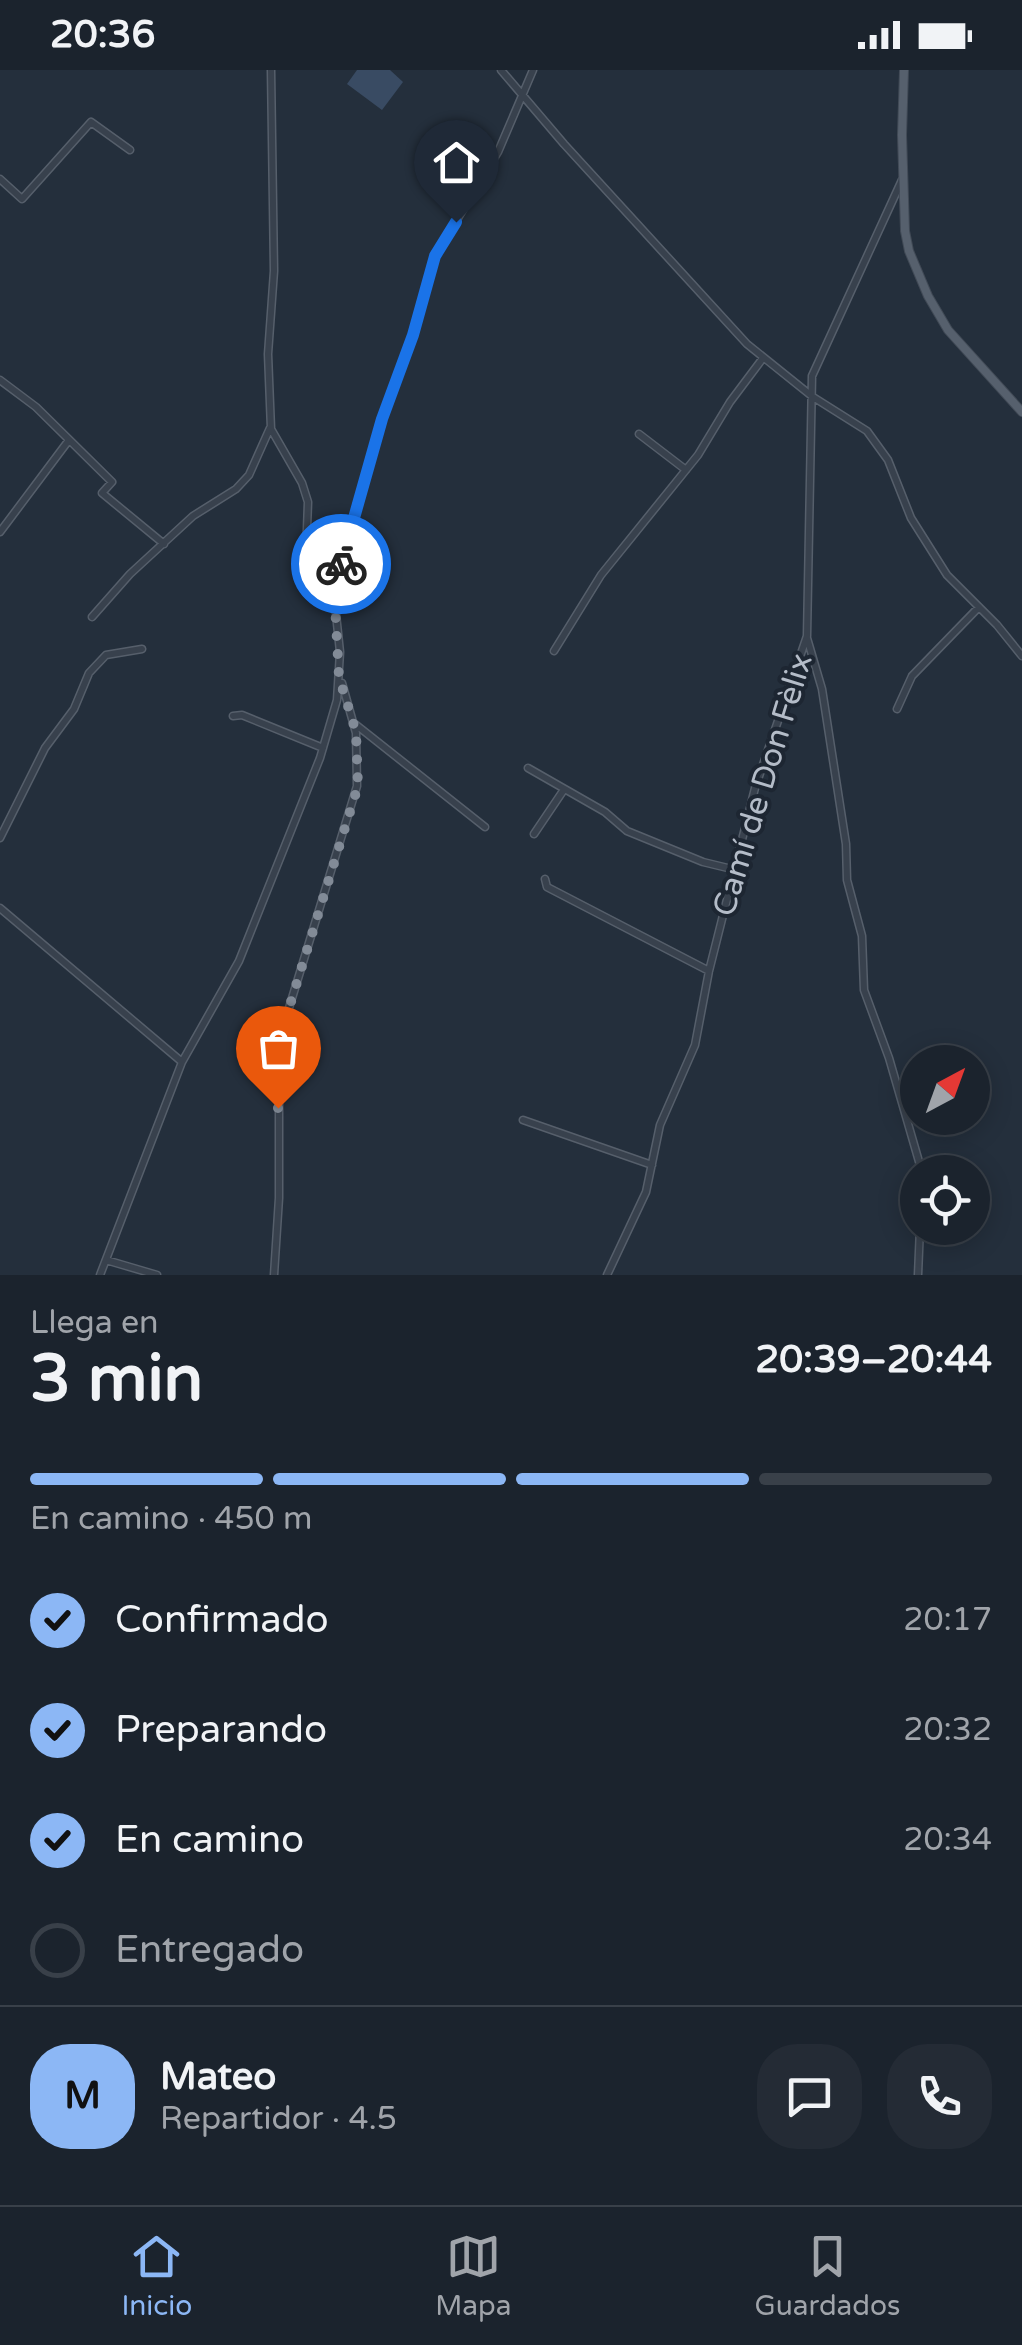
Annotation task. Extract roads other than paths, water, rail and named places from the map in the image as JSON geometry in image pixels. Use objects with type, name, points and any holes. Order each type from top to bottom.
[{"type":"main road","points":[[904,70],[909,252],[936,313],[1022,412]]},
{"type":"street","points":[[271,70],[271,427],[302,483],[308,502],[306,554],[336,588]]},
{"type":"street","points":[[502,70],[724,321],[762,358],[868,430],[888,460],[927,546],[947,575],[1022,656]]},
{"type":"street","points":[[100,1275],[182,1062],[239,961],[323,748],[337,700],[339,677],[336,588],[382,419],[413,335],[435,256],[498,152],[533,70]]},
{"type":"street","points":[[0,178],[22,199],[90,122],[130,150]]},
{"type":"street","name":"Camí de Don Fèlix","points":[[608,1275],[646,1192],[660,1125],[695,1045],[709,971],[755,788],[807,636],[812,376],[904,177]]},
{"type":"street","points":[[554,650],[601,575],[686,470],[762,358]]},
{"type":"street","points":[[0,380],[36,407],[112,482],[102,493],[164,544]]},
{"type":"street","points":[[92,617],[130,574],[193,516],[236,489],[249,475],[271,427]]},
{"type":"street","points":[[639,434],[686,470]]},
{"type":"street","points":[[0,532],[69,440]]},
{"type":"street","points":[[897,708],[912,676],[979,607]]},
{"type":"street","points":[[807,636],[822,689],[846,844],[847,880],[862,936],[864,990],[917,1155]]},
{"type":"street","points":[[0,838],[45,748],[74,709],[90,673],[106,654],[142,649]]},
{"type":"street","points":[[274,1275],[279,1068],[285,1021],[358,786],[354,723],[339,677]]},
{"type":"street","points":[[232,716],[242,715],[323,748]]},
{"type":"street","points":[[354,723],[486,827]]},
{"type":"street","points":[[528,768],[652,842],[702,862],[736,870]]},
{"type":"street","points":[[534,834],[563,791]]},
{"type":"street","points":[[544,880],[548,887],[709,971]]},
{"type":"street","points":[[0,908],[182,1062]]},
{"type":"street","points":[[523,1120],[652,1165]]},
{"type":"street","points":[[918,1275],[919,1245]]},
{"type":"street","points":[[106,1260],[157,1275]]},
{"type":"water","points":[[357,70],[390,70],[403,82],[382,110],[347,84]]}]
